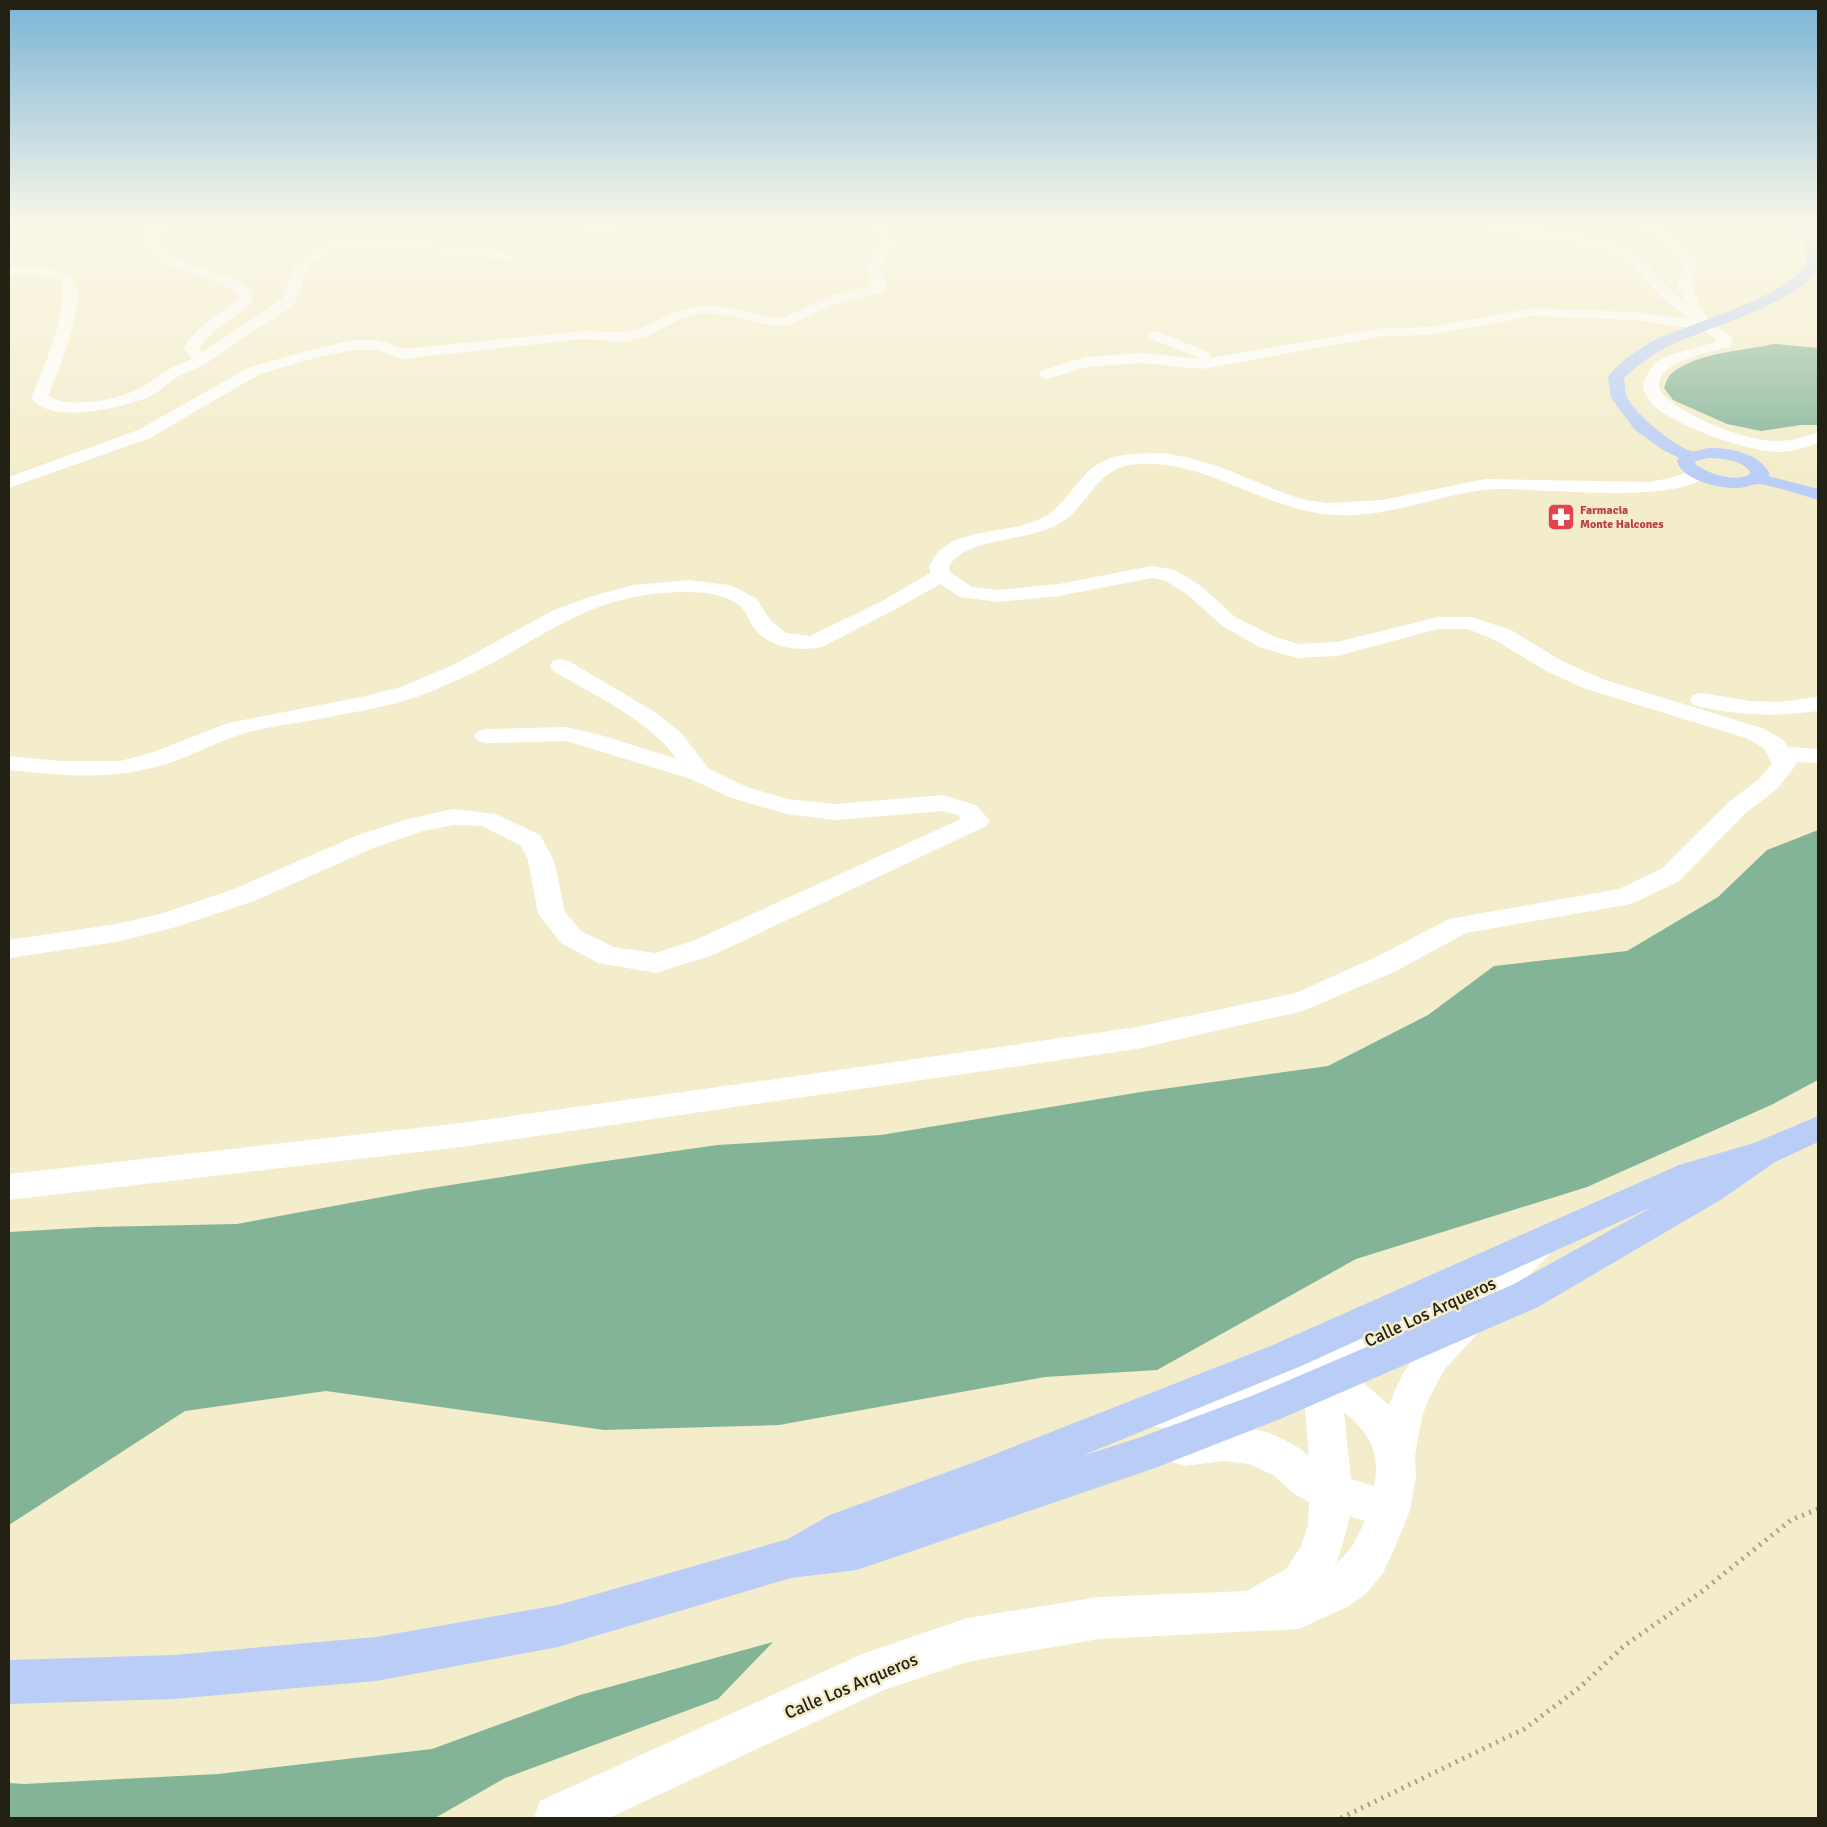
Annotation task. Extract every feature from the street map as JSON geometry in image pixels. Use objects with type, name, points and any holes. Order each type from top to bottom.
[{"type":"main road","points":[[1743,308],[1706,326],[1667,341],[1636,358],[1616,377],[1619,398],[1640,426],[1694,466],[1731,482],[1742,482],[1766,468]]},
{"type":"main road","points":[[1694,466],[1708,453],[1733,456],[1766,468],[1818,494]]},
{"type":"main road","points":[[791,1558],[844,1529],[986,1477],[1286,1356],[1691,1174],[1763,1153],[1818,1128]]},
{"type":"main road","points":[[9,1682],[174,1677],[376,1659],[558,1626],[791,1558],[857,1550],[1141,1456],[1267,1407],[1525,1296],[1710,1190],[1763,1153]]},
{"type":"street","points":[[67,308],[50,376],[39,398],[51,405],[72,408],[113,403],[142,394],[172,374],[201,360],[280,308]]},
{"type":"street","points":[[201,360],[191,348],[196,338],[206,328],[236,308]]},
{"type":"street","points":[[9,483],[144,434],[254,371],[307,355],[353,345],[378,345],[403,354],[583,335],[624,337],[645,332],[678,315],[701,308]]},
{"type":"street","points":[[704,308],[732,312],[768,321],[787,322],[816,308]]},
{"type":"street","points":[[1684,308],[1725,339],[1724,344],[1683,355],[1662,366],[1652,378],[1650,386],[1655,396],[1671,410],[1693,422],[1718,434],[1748,442],[1770,446],[1789,446],[1818,438]]},
{"type":"street","points":[[1695,308],[1706,326]]},
{"type":"street","points":[[1047,374],[1085,362],[1141,358],[1202,364],[1216,360],[1383,332],[1432,331],[1532,312],[1566,315],[1634,316],[1706,326]]},
{"type":"street","points":[[1488,333],[1566,315],[1615,326]]},
{"type":"street","points":[[1156,336],[1216,360]]},
{"type":"street","points":[[1766,468],[1818,456]]},
{"type":"street","points":[[9,1187],[461,1135],[1137,1038],[1303,1001],[1386,964],[1460,925],[1626,896],[1670,875],[1738,807],[1768,784],[1784,765],[1774,744],[1754,733],[1594,684],[1554,666],[1503,635],[1471,623],[1438,623],[1337,649],[1298,651],[1267,642],[1228,621],[1194,590],[1170,575],[1152,572],[1059,590],[998,596],[967,593],[941,575],[939,566],[947,555],[969,544],[1025,532],[1050,522],[1065,511],[1098,472],[1110,464],[1140,459],[1174,459],[1197,463],[1297,505],[1327,509],[1360,508],[1427,497],[1475,485],[1649,487],[1674,483],[1694,466]]},
{"type":"street","points":[[9,763],[60,768],[120,768],[160,758],[236,728],[361,704],[409,692],[463,669],[561,614],[596,601],[634,591],[688,586],[723,589],[749,602],[763,625],[778,638],[793,642],[814,642],[889,605],[941,575]]},
{"type":"street","points":[[561,666],[650,719],[674,739],[700,774]]},
{"type":"street","points":[[1630,695],[1647,692],[1661,693],[1751,708],[1777,709],[1818,704]]},
{"type":"street","points":[[9,949],[116,934],[166,921],[244,895],[367,841],[417,824],[453,817],[486,819],[531,840],[541,860],[552,914],[571,938],[608,956],[656,963],[703,948],[977,821],[967,810],[943,803],[835,812],[786,806],[738,792],[700,774],[596,741],[566,734],[486,736]]},
{"type":"street","points":[[1778,754],[1818,756]]},
{"type":"street","name":"Calle Los Arqueros","points":[[1252,1611],[1301,1584],[1318,1558],[1328,1526],[1330,1482],[1322,1382],[1329,1363],[1342,1353],[1498,1283],[1540,1242]]},
{"type":"street","name":"Calle Los Arqueros","points":[[558,1818],[878,1670],[967,1640],[1099,1618],[1299,1608],[1334,1591],[1351,1579],[1368,1559],[1382,1531],[1390,1510],[1396,1476],[1395,1456],[1403,1416],[1414,1389],[1432,1358],[1465,1322]]},
{"type":"street","name":"Calle Los Arqueros","points":[[1150,1410],[1202,1412],[1270,1383],[1292,1376],[1322,1382],[1346,1392],[1369,1410],[1384,1427],[1395,1456]]},
{"type":"street","points":[[1141,1456],[1215,1442],[1240,1443],[1264,1450],[1287,1462],[1314,1484],[1390,1510]]},
{"type":"path","points":[[1341,1818],[1524,1729],[1579,1688],[1624,1646],[1701,1592],[1769,1536],[1792,1520],[1818,1509]]},
{"type":"green space","points":[[1774,344],[1818,348],[1818,425],[1801,425],[1761,431],[1727,424],[1673,400],[1664,388],[1671,374],[1693,361],[1720,353]]},
{"type":"green space","points":[[1818,830],[1818,1080],[1771,1105],[1587,1187],[1356,1259],[1157,1370],[1045,1377],[779,1425],[604,1430],[326,1391],[185,1411],[9,1525],[9,1232],[95,1227],[237,1224],[425,1189],[578,1165],[717,1145],[881,1135],[1141,1092],[1328,1066],[1428,1015],[1494,966],[1627,951],[1718,897],[1767,850]]},
{"type":"green space","points":[[773,1642],[718,1699],[505,1778],[435,1818],[9,1818],[9,1783],[24,1784],[218,1774],[432,1749],[580,1695]]},
{"type":"place","name":"Farmacia Monte Halcones","points":[[1561,517]]}]
